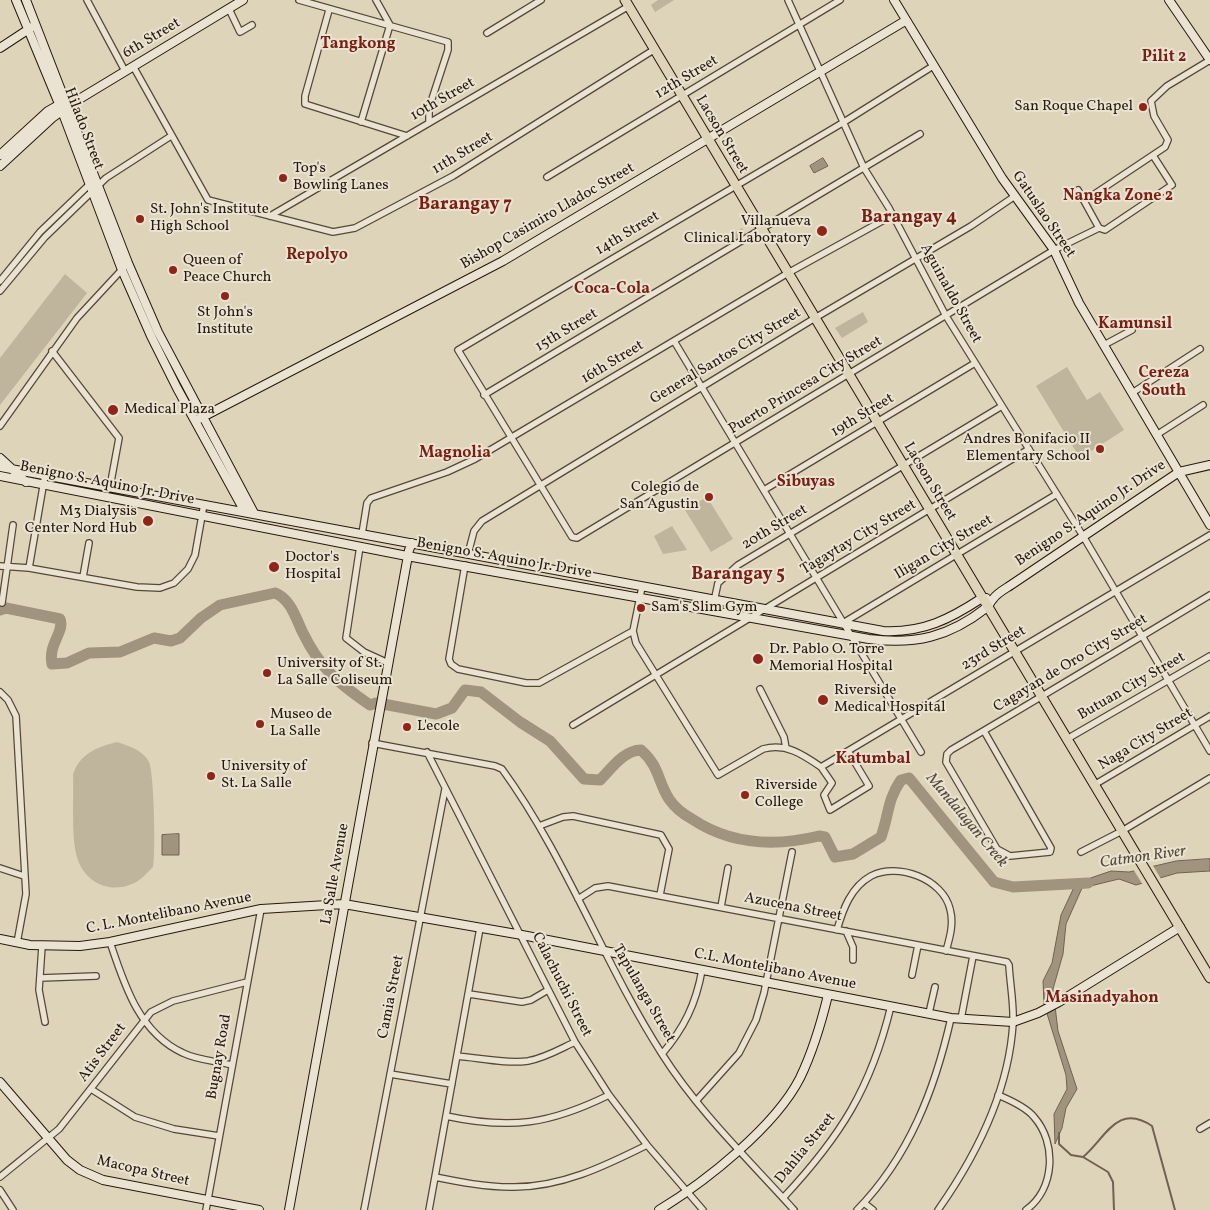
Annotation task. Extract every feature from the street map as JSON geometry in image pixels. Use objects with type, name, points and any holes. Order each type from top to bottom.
[{"type":"main road","name":"Lacson Street","points":[[627,3],[1210,978]]},
{"type":"street","name":"Hilado Street","points":[[16,0],[98,182],[128,263],[199,420]]},
{"type":"street","name":"Hilado Street","points":[[26,0],[64,106],[90,188],[122,270],[161,356],[199,420]]},
{"type":"street","points":[[87,0],[125,71]]},
{"type":"street","name":"6th Street","points":[[64,106],[76,101],[243,0]]},
{"type":"street","points":[[299,0],[448,42],[448,50],[430,108],[430,122]]},
{"type":"street","points":[[361,122],[390,25],[376,0]]},
{"type":"street","points":[[487,33],[541,0]]},
{"type":"street","name":"Aguinaldo Street","points":[[788,0],[864,168],[893,215],[946,316],[1083,536],[1210,751]]},
{"type":"street","name":"12th Street","points":[[547,177],[840,0]]},
{"type":"street","name":"Gatuslao Street","points":[[894,0],[905,21],[1015,196],[1054,250],[1080,303],[1210,524]]},
{"type":"street","points":[[1084,200],[1154,157],[1168,144],[1154,116],[1151,101],[1167,86],[1210,60],[1169,0]]},
{"type":"street","name":"10th Street","points":[[270,216],[627,3]]},
{"type":"street","points":[[229,9],[240,31],[252,26]]},
{"type":"street","points":[[329,10],[304,101],[309,107],[407,136]]},
{"type":"street","name":"Bishop Casimiro Lladoc Street","points":[[199,420],[503,261],[905,21]]},
{"type":"street","points":[[0,48],[36,25]]},
{"type":"street","name":"11th Street","points":[[171,136],[208,200],[333,232],[355,228],[453,176],[654,49]]},
{"type":"street","points":[[0,281],[40,232],[90,188],[171,136],[133,66]]},
{"type":"street","name":"14th Street","points":[[484,395],[457,352],[459,348],[844,122],[933,66]]},
{"type":"street","points":[[0,155],[48,111],[64,106]]},
{"type":"street","points":[[0,166],[64,106]]},
{"type":"street","name":"15th Street","points":[[484,395],[920,134]]},
{"type":"street","name":"Puerto Princesa City Street","points":[[539,484],[570,535],[577,538],[1054,250],[1100,228],[1105,230],[1172,185],[1154,157]]},
{"type":"street","points":[[0,291],[45,237],[90,188]]},
{"type":"street","points":[[1078,190],[1100,228]]},
{"type":"street","name":"General Santos City Street","points":[[468,554],[477,525],[539,484],[814,318],[916,260],[1015,196]]},
{"type":"street","name":"16th Street","points":[[362,534],[367,503],[371,498],[447,472],[512,438],[788,273],[893,215]]},
{"type":"street","points":[[40,232],[45,237]]},
{"type":"street","points":[[0,426],[77,318],[128,263]]},
{"type":"street","points":[[1104,345],[1132,330]]},
{"type":"street","points":[[674,341],[921,752]]},
{"type":"street","points":[[1132,392],[1200,349]]},
{"type":"street","points":[[52,351],[119,438],[110,486]]},
{"type":"street","name":"19th Street","points":[[764,490],[975,363]]},
{"type":"street","points":[[484,395],[539,484]]},
{"type":"street","points":[[1158,434],[1203,405]]},
{"type":"street","name":"20th Street","points":[[712,611],[718,583],[726,574],[1002,406]]},
{"type":"street","points":[[199,420],[245,512]]},
{"type":"street","points":[[199,420],[254,513]]},
{"type":"street","name":"Tagaytay City Street","points":[[573,725],[1029,449]]},
{"type":"street","points":[[0,458],[26,482]]},
{"type":"street","name":"Benigno S. Aquino Jr. Drive","points":[[4,477],[169,511],[407,556],[888,642],[920,640],[945,633],[988,607],[993,598],[1179,472],[1210,465]]},
{"type":"street","name":"Benigno S. Aquino Jr. Drive","points":[[0,467],[883,631],[918,630],[943,622],[982,598]]},
{"type":"street","points":[[0,471],[4,477]]},
{"type":"street","points":[[29,568],[45,475]]},
{"type":"street","name":"Iligan City Street","points":[[844,624],[1057,494]]},
{"type":"street","points":[[169,511],[172,498]]},
{"type":"street","points":[[0,566],[29,568],[150,588],[160,588],[174,583],[188,569],[195,555],[204,504]]},
{"type":"street","points":[[2,603],[13,525]]},
{"type":"street","name":"23rd Street","points":[[821,766],[1210,535]]},
{"type":"street","points":[[83,577],[89,543]]},
{"type":"street","name":"La Salle Avenue","points":[[288,1210],[372,744],[407,556],[412,543]]},
{"type":"street","points":[[360,546],[346,638],[364,652],[388,663]]},
{"type":"street","points":[[500,572],[503,560]]},
{"type":"street","points":[[465,565],[449,659],[451,664],[458,669],[526,683],[539,683],[633,631]]},
{"type":"street","points":[[583,587],[585,576]]},
{"type":"street","points":[[642,587],[633,631],[636,643],[718,775],[763,749],[786,748],[798,751],[821,766],[832,783],[824,795],[830,810],[869,786],[848,751]]},
{"type":"street","name":"Cagayan de Oro City Street","points":[[984,731],[1051,848],[1050,852],[1010,856],[997,850],[946,762],[947,756],[951,750],[984,731],[1042,698],[1210,595]]},
{"type":"street","points":[[982,598],[993,598]]},
{"type":"street","name":"Butuan City Street","points":[[1066,740],[1210,656]]},
{"type":"street","points":[[760,689],[784,736],[786,748]]},
{"type":"street","points":[[0,692],[8,700],[16,716],[26,894],[17,943]]},
{"type":"street","name":"Naga City Street","points":[[1094,785],[1210,716]]},
{"type":"street","points":[[372,744],[427,752]]},
{"type":"street","name":"Tapulanga Street","points":[[427,752],[502,769],[539,826],[604,951],[662,1054],[697,1100],[794,1210]]},
{"type":"street","name":"Calachuchi Street","points":[[427,752],[575,1042],[609,1095],[647,1145],[703,1210]]},
{"type":"street","points":[[1081,852],[1122,831],[1210,778]]},
{"type":"street","name":"Camia Street","points":[[364,1210],[445,789]]},
{"type":"street","points":[[539,826],[563,817],[573,816],[661,835],[669,849],[660,895]]},
{"type":"street","points":[[697,1100],[738,1054],[748,1039],[756,1020],[766,982],[792,852]]},
{"type":"street","points":[[0,868],[24,876]]},
{"type":"street","points":[[721,907],[728,868]]},
{"type":"street","points":[[837,930],[850,897],[872,876],[890,871],[910,872],[928,881],[940,892],[950,907],[952,924],[946,951]]},
{"type":"street","name":"Azucena Street","points":[[578,899],[595,888],[608,886],[1006,962],[1009,965],[1013,1022]]},
{"type":"street","name":"C. L. Montelibano Avenue","points":[[0,939],[42,946],[80,946],[110,942],[261,909],[344,904]]},
{"type":"street","name":"C.L. Montelibano Avenue","points":[[344,904],[522,935],[952,1018],[1013,1022],[1038,1013],[1059,1002],[1180,927]]},
{"type":"street","name":"Bugnay Road","points":[[206,1210],[246,982],[261,909]]},
{"type":"street","points":[[429,1210],[480,928]]},
{"type":"street","points":[[846,931],[853,947],[853,960]]},
{"type":"street","points":[[110,942],[131,1000],[156,1034],[181,1052],[232,1064]]},
{"type":"street","points":[[912,975],[918,945]]},
{"type":"street","points":[[42,946],[40,1004],[45,1022]]},
{"type":"street","points":[[961,1019],[973,956]]},
{"type":"street","points":[[662,1054],[677,1037],[689,1016],[698,994],[702,970]]},
{"type":"street","points":[[40,978],[96,976]]},
{"type":"street","name":"Atis Street","points":[[0,1177],[48,1140],[69,1118],[151,1012],[173,1001],[246,982]]},
{"type":"street","points":[[929,1013],[934,987]]},
{"type":"street","points":[[469,994],[522,1002],[532,1000],[548,990]]},
{"type":"street","points":[[659,1210],[688,1193],[739,1149],[774,1114],[799,1080],[816,1042],[828,995]]},
{"type":"street","name":"Dahlia Street","points":[[783,1198],[813,1166],[853,1110],[881,1046],[891,1006]]},
{"type":"street","points":[[857,1210],[913,1134],[937,1075],[952,1018]]},
{"type":"street","points":[[939,1210],[960,1177],[981,1138],[998,1095],[1008,1060],[1013,1022]]},
{"type":"street","points":[[457,1056],[518,1062],[545,1056],[575,1042]]},
{"type":"street","points":[[390,1074],[452,1084]]},
{"type":"street","name":"Macopa Street","points":[[0,1082],[48,1140],[72,1165],[98,1178],[259,1210]]},
{"type":"street","points":[[91,1090],[135,1117],[174,1129],[219,1136]]},
{"type":"street","points":[[446,1116],[479,1123],[496,1124],[546,1120],[578,1110],[609,1095]]},
{"type":"street","points":[[998,1095],[1012,1101],[1034,1116],[1044,1132],[1050,1152],[1049,1172],[1044,1189],[1026,1210]]},
{"type":"street","points":[[1200,1129],[1210,1123]]},
{"type":"street","points":[[435,1177],[478,1186],[513,1188],[538,1185],[585,1173],[647,1145]]},
{"type":"street","points":[[0,1190],[13,1210]]},
{"type":"street","points":[[864,1203],[873,1210]]},
{"type":"shaded area","points":[[658,0],[674,0],[655,12],[651,5]]},
{"type":"shaded area","points":[[823,158],[828,166],[814,173],[810,166]]},
{"type":"shaded area","points":[[742,228],[746,234],[730,243],[727,237]]},
{"type":"shaded area","points":[[65,274],[87,293],[0,405],[0,358]]},
{"type":"shaded area","points":[[863,312],[868,322],[842,338],[835,328]]},
{"type":"shaded area","points":[[1067,367],[1087,400],[1100,392],[1124,430],[1080,458],[1036,386]]},
{"type":"shaded area","points":[[707,497],[733,539],[711,552],[685,510]]},
{"type":"shaded area","points":[[672,526],[687,550],[663,554],[654,536]]},
{"type":"shaded area","points":[[117,742],[139,751],[149,762],[153,796],[154,859],[153,867],[135,883],[115,888],[99,884],[91,879],[80,866],[75,849],[73,828],[73,775],[84,757],[96,749]]},
{"type":"shaded area","points":[[179,834],[179,855],[162,855],[162,835]]},
{"type":"shaded area","points":[[1210,859],[1210,871],[1177,873],[1136,885],[1119,879],[1082,888],[1066,924],[1063,954],[1053,989],[1058,1031],[1077,1089],[1066,1108],[1062,1128],[1055,1144],[1054,1114],[1067,1089],[1066,1075],[1044,1004],[1043,981],[1052,963],[1061,915],[1076,883],[1111,871],[1129,872],[1176,861]]},
{"type":"pier","points":[[1152,864],[1161,879],[1143,885],[1133,869]]},
{"type":"waterway","name":"Mandalagan Creek","points":[[0,610],[6,608],[60,619],[60,629],[52,650],[52,664],[67,663],[89,653],[120,652],[154,638],[171,641],[180,638],[201,618],[220,605],[275,593],[281,596],[289,605],[309,645],[331,674],[370,705],[376,703]]},
{"type":"waterway","name":"Mandalagan Creek","points":[[383,704],[436,714],[452,708],[465,690],[481,692],[520,722],[550,741],[584,779],[600,780],[623,757],[629,753],[641,750],[652,762],[665,792],[674,805],[685,815],[707,828],[737,839],[753,841],[786,842],[819,836],[825,837],[835,857],[853,854],[881,837],[896,787],[901,780],[909,778],[994,882],[1013,887],[1088,883]]},
{"type":"waterway","points":[[1083,1157],[1105,1133],[1121,1121],[1130,1118],[1140,1120],[1152,1126],[1175,1210]]},
{"type":"waterway","points":[[1059,1133],[1059,1144],[1071,1155],[1083,1157],[1108,1172],[1113,1182],[1114,1210]]},
{"type":"place","name":"San Roque Chapel","points":[[1143,107]]},
{"type":"place","name":"Top's Bowling Lanes","points":[[283,178]]},
{"type":"place","name":"St. John's Institute High School","points":[[140,219]]},
{"type":"place","name":"Villanueva Clinical Laboratory","points":[[822,231]]},
{"type":"place","name":"Queen of Peace Church","points":[[173,270]]},
{"type":"place","name":"St John's Institute","points":[[225,296]]},
{"type":"place","name":"Medical Plaza","points":[[113,410]]},
{"type":"place","name":"Andres Bonifacio II Elementary School","points":[[1100,449]]},
{"type":"place","name":"Colegio de San Agustin","points":[[709,497]]},
{"type":"place","name":"M3 Dialysis Center Nord Hub","points":[[148,521]]},
{"type":"place","name":"Doctor's Hospital","points":[[274,567]]},
{"type":"place","name":"Sam's Slim Gym","points":[[641,608]]},
{"type":"place","name":"Dr. Pablo O. Torre Memorial Hospital","points":[[758,659]]},
{"type":"place","name":"University of St. La Salle Coliseum","points":[[267,673]]},
{"type":"place","name":"Riverside Medical Hospital","points":[[823,700]]},
{"type":"place","name":"Museo de La Salle","points":[[260,724]]},
{"type":"place","name":"L'ecole","points":[[407,727]]},
{"type":"place","name":"University of St. La Salle","points":[[211,776]]},
{"type":"place","name":"Riverside College","points":[[745,795]]},
{"type":"district","name":"Tangkong","points":[[358,45]]},
{"type":"district","name":"Pilit 2","points":[[1164,58]]},
{"type":"district","name":"Nangka Zone 2","points":[[1118,197]]},
{"type":"district","name":"Barangay 7","points":[[465,206]]},
{"type":"district","name":"Barangay 4","points":[[909,219]]},
{"type":"district","name":"Repolyo","points":[[317,256]]},
{"type":"district","name":"Coca-Cola","points":[[612,290]]},
{"type":"district","name":"Kamunsil","points":[[1135,325]]},
{"type":"district","name":"Cereza South","points":[[1164,383]]},
{"type":"district","name":"Magnolia","points":[[455,454]]},
{"type":"district","name":"Sibuyas","points":[[806,483]]},
{"type":"district","name":"Barangay 5","points":[[738,576]]},
{"type":"district","name":"Katumbal","points":[[873,760]]},
{"type":"district","name":"Masinadyahon","points":[[1102,999]]},
{"type":"water label","name":"Catmon River","points":[[1143,858]]}]
